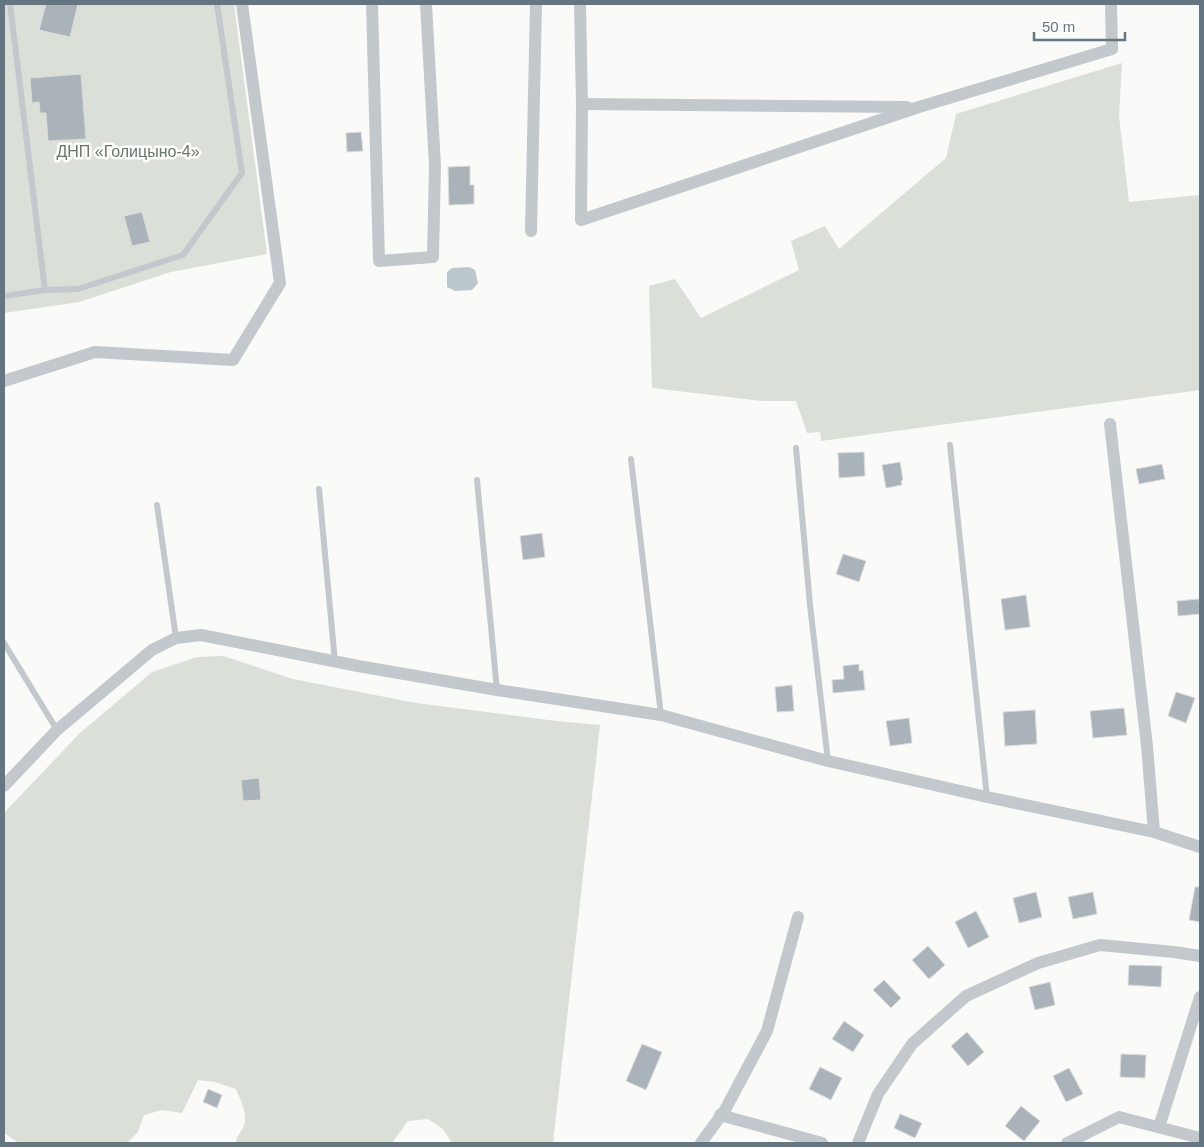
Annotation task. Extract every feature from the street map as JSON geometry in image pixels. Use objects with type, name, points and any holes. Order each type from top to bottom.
[{"type":"street","points":[[4,381],[95,352],[233,360],[280,283],[242,4]]},
{"type":"street","points":[[372,4],[379,261],[433,258],[435,166],[426,4]]},
{"type":"street","points":[[531,231],[536,4]]},
{"type":"street","points":[[580,4],[582,104],[581,220],[919,108],[1112,49],[1111,4]]},
{"type":"street","points":[[582,104],[919,108]]},
{"type":"street","points":[[1110,424],[1146,736],[1154,832]]},
{"type":"street","points":[[4,786],[57,730],[152,650],[176,638],[201,635],[335,662],[497,690],[661,715],[828,761],[1154,832],[1200,847]]},
{"type":"street","points":[[701,1143],[725,1110],[767,1031],[798,917]]},
{"type":"street","points":[[858,1143],[878,1094],[912,1044],[966,996],[1038,963],[1100,945],[1200,956]]},
{"type":"street","points":[[1159,1127],[1200,998]]},
{"type":"street","points":[[720,1115],[822,1143]]},
{"type":"street","points":[[1067,1143],[1119,1117],[1200,1138]]},
{"type":"lane","points":[[10,4],[45,290]]},
{"type":"lane","points":[[4,296],[45,290],[78,289],[183,255],[242,173],[217,4]]},
{"type":"lane","points":[[950,445],[988,797]]},
{"type":"lane","points":[[796,448],[810,605],[828,761]]},
{"type":"lane","points":[[631,458],[661,715]]},
{"type":"lane","points":[[477,480],[497,690]]},
{"type":"lane","points":[[319,489],[335,662]]},
{"type":"lane","points":[[157,505],[176,638]]},
{"type":"lane","points":[[4,644],[57,730]]},
{"type":"green space","name":"ДНП «Голицыно-4»","points":[[4,4],[234,4],[267,254],[171,272],[79,302],[4,313]]},
{"type":"green space","points":[[1122,63],[1119,116],[1129,202],[1200,195],[1200,390],[821,441],[820,432],[807,433],[796,401],[762,401],[652,388],[649,286],[675,279],[701,318],[799,270],[791,241],[825,226],[839,249],[946,158],[956,114]]},
{"type":"green space","points":[[223,656],[293,679],[416,703],[600,725],[553,1143],[452,1143],[443,1129],[428,1119],[408,1121],[392,1143],[236,1143],[244,1125],[245,1116],[236,1089],[215,1082],[198,1080],[182,1113],[162,1110],[144,1115],[138,1132],[127,1143],[19,1143],[4,1133],[4,813],[80,733],[152,672],[197,657]]},
{"type":"shaded area","points":[[469,267],[475,270],[478,283],[472,290],[455,291],[447,287],[447,272],[452,268]]},
{"type":"building","points":[[46,4],[78,4],[70,37],[39,30]]},
{"type":"building","points":[[81,74],[86,139],[48,141],[46,113],[40,113],[39,102],[32,103],[30,78]]},
{"type":"building","points":[[361,132],[363,151],[347,152],[346,133]]},
{"type":"building","points":[[470,166],[470,185],[474,185],[474,204],[449,205],[448,167]]},
{"type":"building","points":[[142,212],[150,242],[132,246],[124,216]]},
{"type":"building","points":[[864,452],[865,476],[839,478],[838,453]]},
{"type":"building","points":[[900,462],[902,485],[886,488],[882,465]]},
{"type":"building","points":[[1162,464],[1165,479],[1139,484],[1136,469]]},
{"type":"building","points":[[542,533],[545,557],[523,560],[520,536]]},
{"type":"building","points":[[843,554],[866,561],[859,582],[836,574]]},
{"type":"building","points":[[1026,595],[1030,627],[1005,630],[1001,599]]},
{"type":"building","points":[[1199,599],[1200,614],[1178,616],[1177,601]]},
{"type":"building","points":[[859,664],[859,671],[863,670],[865,690],[833,693],[832,680],[844,679],[843,666]]},
{"type":"building","points":[[792,685],[794,711],[777,712],[775,687]]},
{"type":"building","points":[[1176,692],[1195,698],[1186,723],[1168,716]]},
{"type":"building","points":[[1124,708],[1127,735],[1093,738],[1090,711]]},
{"type":"building","points":[[1035,710],[1037,744],[1005,746],[1003,712]]},
{"type":"building","points":[[909,718],[912,743],[890,746],[886,721]]},
{"type":"building","points":[[259,778],[261,800],[243,801],[241,780]]},
{"type":"building","points":[[1195,887],[1200,887],[1200,922],[1189,920]]},
{"type":"building","points":[[1036,892],[1042,917],[1019,923],[1013,898]]},
{"type":"building","points":[[1093,892],[1097,914],[1073,919],[1068,897]]},
{"type":"building","points":[[976,911],[989,937],[968,948],[955,922]]},
{"type":"building","points":[[928,946],[945,965],[929,979],[912,960]]},
{"type":"building","points":[[1129,965],[1162,966],[1161,987],[1128,985]]},
{"type":"building","points":[[884,980],[901,998],[891,1008],[873,990]]},
{"type":"building","points":[[1050,982],[1055,1005],[1035,1010],[1029,987]]},
{"type":"building","points":[[844,1021],[864,1035],[853,1052],[832,1039]]},
{"type":"building","points":[[967,1032],[984,1052],[968,1066],[951,1046]]},
{"type":"building","points":[[642,1044],[662,1052],[646,1090],[626,1081]]},
{"type":"building","points":[[1121,1054],[1146,1055],[1145,1078],[1120,1077]]},
{"type":"building","points":[[820,1067],[842,1078],[831,1100],[809,1089]]},
{"type":"building","points":[[1069,1068],[1083,1094],[1066,1102],[1053,1076]]},
{"type":"building","points":[[208,1089],[222,1095],[217,1108],[203,1102]]},
{"type":"building","points":[[1021,1106],[1040,1121],[1024,1141],[1005,1126]]},
{"type":"building","points":[[900,1114],[922,1123],[915,1138],[894,1128]]}]
